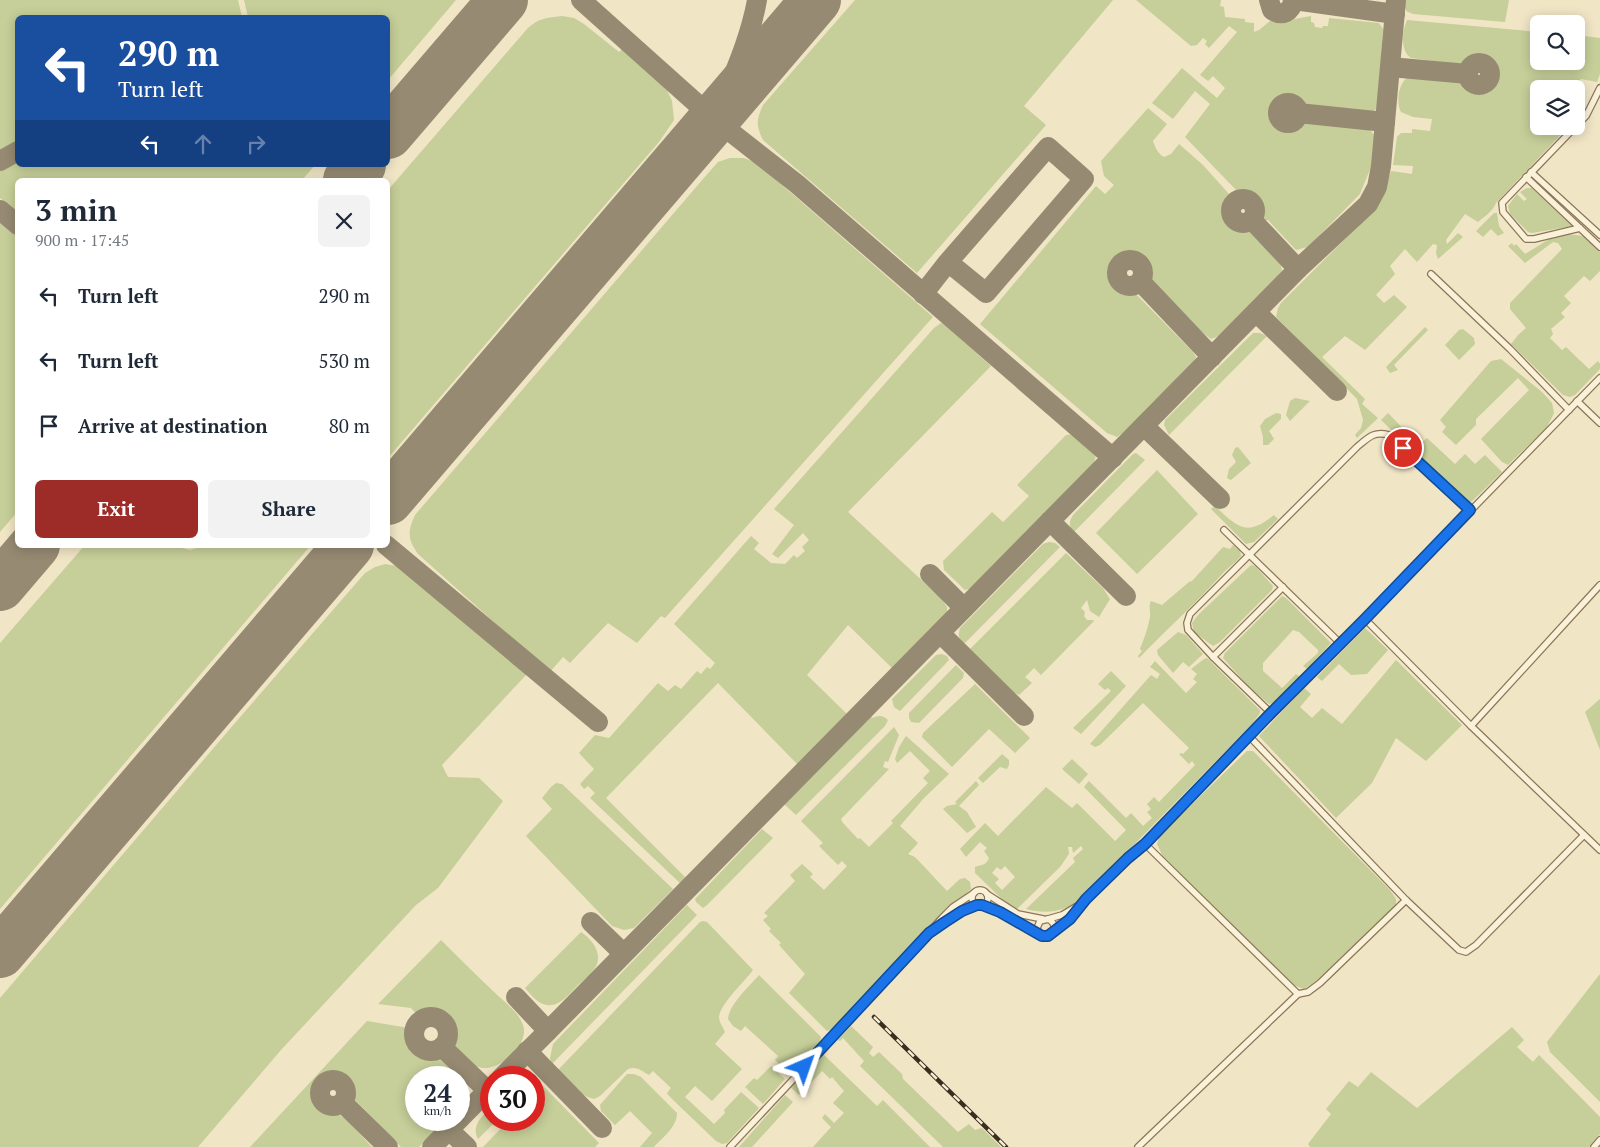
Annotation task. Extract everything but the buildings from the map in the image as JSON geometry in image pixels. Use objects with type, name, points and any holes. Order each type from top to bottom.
[{"type":"street","points":[[1585,117],[1600,88]]},
{"type":"street","points":[[1567,135],[1502,203],[1503,212],[1526,238],[1534,239],[1580,228]]},
{"type":"street","points":[[1529,175],[1600,247]]},
{"type":"street","points":[[1529,175],[1600,236]]},
{"type":"street","points":[[1431,274],[1510,349],[1568,410]]},
{"type":"street","points":[[974,893],[972,900],[980,905],[1000,912],[1039,934],[1051,935],[1070,919],[1086,899],[1128,858],[1145,844],[1340,642],[1365,619],[1600,378]]},
{"type":"street","points":[[1577,401],[1600,423]]},
{"type":"street","points":[[1271,713],[1188,630],[1187,623],[1190,614],[1357,446],[1370,436],[1381,433],[1389,435],[1470,510]]},
{"type":"street","points":[[1224,530],[1250,553],[1340,642]]},
{"type":"street","points":[[1471,726],[1600,585]]},
{"type":"street","points":[[1213,657],[1283,587]]},
{"type":"street","points":[[1365,619],[1471,726],[1600,850]]},
{"type":"street","points":[[1249,736],[1406,900],[1458,950],[1466,952],[1476,945],[1584,835]]},
{"type":"street","points":[[1145,844],[1298,994]]},
{"type":"street","points":[[730,1147],[953,907],[974,893],[980,890],[1018,914],[1053,922],[1055,928],[1051,935]]},
{"type":"street","points":[[929,933],[962,911],[987,902],[987,894]]},
{"type":"street","points":[[1039,934],[1037,926],[1045,919],[1067,912],[1086,899]]},
{"type":"street","points":[[1138,1147],[1298,994],[1308,992],[1320,983],[1406,900]]},
{"type":"street","points":[[1594,1147],[1600,1140]]},
{"type":"green space","points":[[0,0],[238,0],[242,15],[15,15],[15,144],[0,152]]},
{"type":"green space","points":[[244,0],[456,0],[390,78],[390,15],[248,15]]},
{"type":"green space","points":[[855,0],[1113,0],[1024,106],[1046,125],[917,273],[763,140],[758,127],[758,119],[763,105]]},
{"type":"green space","points":[[1136,0],[1221,0],[1220,6],[1224,7],[1225,17],[1245,19],[1245,22],[1254,23],[1254,32],[1270,21],[1284,21],[1311,16],[1311,22],[1314,23],[1315,27],[1322,28],[1323,26],[1328,26],[1329,18],[1379,23],[1383,29],[1378,107],[1371,114],[1302,107],[1295,100],[1287,97],[1279,99],[1273,107],[1269,108],[1269,116],[1274,116],[1279,125],[1286,129],[1293,128],[1301,122],[1369,129],[1376,137],[1375,157],[1360,194],[1308,247],[1296,250],[1268,220],[1262,221],[1258,199],[1251,194],[1238,192],[1185,137],[1210,104],[1195,91],[1173,119],[1152,103],[1182,68],[1217,98],[1225,88],[1213,76],[1208,81],[1200,75],[1237,32],[1229,26],[1209,48],[1205,44],[1207,41],[1203,38],[1197,45],[1191,46]]},
{"type":"green space","points":[[1403,0],[1509,0],[1505,22],[1413,14],[1403,8]]},
{"type":"green space","points":[[551,17],[574,18],[619,52],[623,48],[666,88],[672,101],[674,120],[659,142],[390,456],[390,188],[527,29],[543,19]]},
{"type":"green space","points":[[1407,20],[1530,31],[1530,70],[1585,70],[1585,36],[1600,38],[1600,74],[1597,82],[1581,79],[1530,80],[1530,135],[1560,135],[1486,216],[1478,222],[1465,214],[1446,240],[1447,244],[1458,233],[1463,237],[1438,259],[1436,253],[1437,245],[1433,244],[1417,262],[1405,249],[1390,266],[1395,274],[1376,295],[1384,303],[1394,295],[1407,307],[1365,350],[1345,336],[1322,357],[1365,399],[1362,404],[1378,418],[1357,438],[1355,435],[1361,428],[1363,420],[1357,399],[1276,317],[1278,308],[1372,212],[1382,197],[1391,171],[1412,174],[1413,166],[1393,165],[1397,137],[1401,133],[1412,133],[1412,129],[1430,131],[1432,119],[1413,117],[1401,112],[1399,108],[1399,94],[1404,81],[1407,78],[1463,80],[1471,88],[1481,90],[1489,85],[1492,79],[1496,79],[1496,71],[1493,71],[1484,59],[1479,59],[1465,65],[1411,58],[1407,55],[1404,46],[1404,30]]},
{"type":"green space","points":[[1148,108],[1167,124],[1153,141],[1158,152],[1164,157],[1171,154],[1179,144],[1203,165],[1229,194],[1223,205],[1227,220],[1233,229],[1253,231],[1251,233],[1281,265],[1282,271],[1224,334],[1211,339],[1149,278],[1148,269],[1141,257],[1128,253],[1117,255],[1111,260],[1113,263],[1109,268],[1110,276],[1120,291],[1136,294],[1196,357],[1194,364],[1127,430],[1117,437],[1107,433],[980,324],[1096,186],[1105,194],[1114,185],[1104,176],[1101,161]]},
{"type":"green space","points":[[730,158],[744,158],[757,163],[933,317],[665,618],[661,616],[637,643],[608,623],[570,663],[563,657],[550,672],[418,554],[410,536],[412,521],[415,515],[703,179],[718,162]]},
{"type":"green space","points":[[15,163],[15,167],[313,167],[304,178],[15,178],[15,211],[0,198],[0,171]]},
{"type":"green space","points":[[1527,188],[1532,188],[1573,226],[1532,233],[1528,232],[1510,214],[1508,206],[1517,194],[1524,201],[1527,199],[1520,192]]},
{"type":"green space","points":[[1494,213],[1497,213],[1499,226],[1504,233],[1498,236],[1491,229],[1483,237],[1476,231]]},
{"type":"green space","points":[[0,220],[15,232],[15,514],[0,532]]},
{"type":"green space","points":[[1567,234],[1583,236],[1600,252],[1600,271],[1590,281],[1584,276],[1564,296],[1571,303],[1561,313],[1565,317],[1551,329],[1553,334],[1550,338],[1562,350],[1566,347],[1589,369],[1598,361],[1600,364],[1600,369],[1575,395],[1570,397],[1563,395],[1511,344],[1526,328],[1510,309],[1510,303],[1562,249],[1558,243],[1553,242],[1525,263],[1508,246],[1512,243],[1514,246],[1516,244],[1525,254],[1551,238]]},
{"type":"green space","points":[[941,323],[991,366],[848,512],[941,598],[947,607],[947,614],[892,668],[848,625],[807,675],[847,714],[815,748],[817,751],[800,767],[718,683],[606,798],[686,878],[681,884],[590,798],[595,793],[588,786],[584,789],[580,784],[594,769],[579,753],[595,735],[609,738],[658,683],[668,691],[675,685],[681,689],[697,671],[701,674],[707,667],[710,669],[715,663],[674,624],[751,536],[759,543],[754,549],[771,563],[785,564],[794,555],[797,558],[805,551],[802,547],[809,540],[803,533],[778,558],[772,554],[794,525],[774,509],[934,328]]},
{"type":"green space","points":[[1425,327],[1428,330],[1394,365],[1398,370],[1390,373],[1386,367]]},
{"type":"green space","points":[[1463,329],[1474,338],[1475,344],[1459,360],[1445,345],[1459,330]]},
{"type":"green space","points":[[1253,333],[1267,336],[1169,435],[1164,425],[1165,420]]},
{"type":"green space","points":[[1501,359],[1542,392],[1552,403],[1554,413],[1547,427],[1508,465],[1502,462],[1481,439],[1529,390],[1518,378],[1476,419],[1476,425],[1456,445],[1442,432],[1446,427],[1440,420],[1491,361]]},
{"type":"green space","points":[[1295,398],[1310,401],[1290,421],[1286,415],[1290,401]]},
{"type":"green space","points":[[1276,413],[1281,414],[1281,419],[1269,431],[1274,439],[1268,445],[1263,445],[1260,426],[1265,419]]},
{"type":"green space","points":[[1388,413],[1419,445],[1427,438],[1455,464],[1465,454],[1475,464],[1485,455],[1502,472],[1469,504],[1381,420]]},
{"type":"green space","points":[[1075,434],[1096,454],[1094,464],[972,588],[965,590],[944,570],[943,561],[992,512],[1003,522],[1029,496],[1017,485],[1066,435]]},
{"type":"green space","points":[[1238,447],[1251,463],[1231,480],[1227,478],[1229,469],[1236,462],[1232,455],[1235,448]]},
{"type":"green space","points":[[1136,453],[1145,460],[1074,532],[1070,524],[1073,515]]},
{"type":"green space","points":[[1157,470],[1198,514],[1137,574],[1096,533]]},
{"type":"green space","points":[[1215,506],[1230,520],[1243,527],[1257,526],[1274,515],[1278,519],[1254,542],[1246,544],[1211,509]]},
{"type":"green space","points":[[1055,543],[1060,547],[965,643],[961,640],[959,637],[960,628],[1043,544]]},
{"type":"green space","points":[[1233,545],[1240,550],[1241,556],[1139,658],[1149,621],[1151,601],[1162,605],[1192,581],[1223,547],[1230,549]]},
{"type":"green space","points":[[82,548],[182,548],[190,550],[197,548],[308,548],[0,909],[0,643]]},
{"type":"green space","points":[[1066,553],[1103,588],[1110,599],[1099,617],[1090,611],[1087,600],[1081,608],[1085,612],[1084,616],[1087,620],[1094,621],[1041,675],[1034,668],[1025,677],[1032,683],[1019,695],[1014,693],[970,649]]},
{"type":"green space","points":[[385,564],[397,566],[414,575],[527,674],[442,765],[448,777],[479,778],[503,801],[438,888],[416,905],[281,1050],[198,1147],[0,1147],[0,998],[365,573]]},
{"type":"green space","points":[[1251,565],[1255,566],[1273,586],[1272,590],[1220,642],[1213,646],[1194,632],[1192,623]]},
{"type":"green space","points":[[1282,596],[1331,643],[1307,669],[1303,666],[1318,653],[1318,650],[1299,632],[1293,630],[1263,663],[1263,671],[1282,688],[1296,674],[1300,677],[1274,703],[1269,704],[1250,688],[1223,658],[1225,653]]},
{"type":"green space","points":[[1365,628],[1388,650],[1367,674],[1351,675],[1339,664],[1322,681],[1317,677]]},
{"type":"green space","points":[[1178,632],[1186,635],[1203,654],[1189,667],[1183,662],[1173,673],[1158,655],[1157,650]]},
{"type":"green space","points":[[942,654],[947,656],[949,660],[900,711],[894,707],[892,699],[936,655]]},
{"type":"green space","points":[[1207,658],[1260,710],[1253,723],[1077,903],[1052,911],[1026,909],[1075,862],[1073,858],[1083,849],[1081,846],[1073,853],[1072,847],[1068,847],[1069,854],[1060,867],[1017,909],[1006,903],[975,873],[975,867],[988,861],[989,858],[984,851],[987,848],[980,842],[966,857],[960,849],[985,823],[998,836],[1046,787],[1072,808],[1077,803],[1115,841],[1126,830],[1084,787],[1089,781],[1126,818],[1131,813],[1143,826],[1152,818],[1147,812],[1151,809],[1147,804],[1154,797],[1159,802],[1195,765],[1192,761],[1189,764],[1179,754],[1183,754],[1189,748],[1143,703],[1100,745],[1095,747],[1090,744],[1151,675],[1157,679],[1160,674],[1150,667],[1155,661],[1186,693],[1197,682],[1193,679],[1197,674],[1191,669]],"holes":[[[1005,866],[1015,877],[1002,890],[995,883],[999,879],[992,873],[997,867],[1001,870]]]},
{"type":"green space","points":[[1396,660],[1462,725],[1426,761],[1396,738],[1372,783],[1336,818],[1259,736],[1304,688],[1311,694],[1300,707],[1312,718],[1322,708],[1342,724]]},
{"type":"green space","points":[[956,665],[964,673],[963,678],[919,723],[911,722],[909,713]]},
{"type":"green space","points":[[1111,671],[1126,686],[1081,734],[1073,728],[1111,691],[1108,688],[1105,690],[1098,684]]},
{"type":"green space","points":[[975,684],[1030,738],[1015,753],[989,729],[952,767],[922,737],[923,733]]},
{"type":"green space","points":[[1600,699],[1600,750],[1585,712]]},
{"type":"green space","points":[[870,715],[872,718],[881,716],[888,720],[885,726],[796,815],[784,804]]},
{"type":"green space","points":[[894,727],[899,735],[888,762],[885,761],[883,767],[889,769],[841,819],[858,839],[860,838],[869,847],[928,783],[923,778],[930,771],[910,751],[897,763],[895,759],[899,747],[906,736],[949,774],[924,798],[900,826],[918,843],[908,854],[915,857],[947,891],[960,879],[965,878],[970,882],[971,889],[833,1029],[827,1031],[789,993],[805,974],[769,931],[771,929],[763,920],[768,916],[764,913],[795,881],[790,875],[802,864],[813,874],[810,877],[824,890],[847,866],[842,861],[838,865],[819,846],[823,843],[801,821]]},
{"type":"green space","points":[[1247,751],[1253,751],[1390,890],[1396,899],[1396,905],[1317,980],[1304,989],[1293,985],[1162,855],[1157,844],[1160,835]]},
{"type":"green space","points":[[1002,754],[1009,760],[1007,769],[1000,767],[983,783],[978,778]]},
{"type":"green space","points":[[1072,759],[1088,774],[1079,784],[1062,769]]},
{"type":"green space","points":[[976,781],[979,785],[959,806],[967,812],[976,827],[967,833],[943,809],[957,804],[955,802]]},
{"type":"green space","points":[[556,783],[562,784],[673,889],[634,928],[624,930],[612,926],[526,836],[552,809],[542,798]]},
{"type":"green space","points":[[762,829],[773,838],[703,908],[695,899]]},
{"type":"green space","points":[[687,905],[697,915],[551,1065],[550,1058],[553,1044]]},
{"type":"green space","points":[[703,921],[707,922],[753,970],[728,999],[720,1012],[720,1023],[725,1032],[715,1044],[742,1069],[712,1101],[695,1086],[685,1097],[714,1124],[741,1092],[759,1108],[727,1143],[722,1144],[716,1141],[670,1097],[667,1093],[671,1088],[653,1071],[649,1075],[636,1069],[628,1069],[600,1096],[594,1099],[573,1088],[558,1070]]},
{"type":"green space","points":[[581,932],[596,948],[598,958],[595,968],[560,1002],[552,1005],[541,1003],[525,988]]},
{"type":"green space","points":[[441,940],[510,1006],[521,1020],[524,1032],[518,1047],[505,1060],[495,1066],[480,1066],[480,1068],[464,1059],[449,1044],[450,1029],[440,1014],[428,1010],[418,1016],[411,1008],[378,1004]]},
{"type":"green space","points":[[1600,974],[1600,1102],[1550,1052],[1547,1042]]},
{"type":"green space","points":[[759,975],[821,1037],[820,1041],[790,1074],[775,1060],[778,1056],[745,1026],[741,1031],[733,1026],[728,1019],[729,1013],[736,1001]]},
{"type":"green space","points":[[367,1021],[409,1028],[408,1037],[417,1049],[427,1054],[437,1053],[450,1066],[405,1066],[405,1131],[437,1131],[419,1147],[401,1147],[354,1099],[350,1084],[344,1077],[334,1073],[320,1076],[315,1081],[317,1083],[314,1091],[317,1102],[322,1108],[345,1119],[372,1147],[250,1147]]},
{"type":"green space","points":[[851,1026],[873,1047],[869,1053],[873,1057],[879,1052],[902,1074],[903,1079],[958,1132],[969,1124],[975,1130],[982,1128],[1001,1147],[943,1147],[860,1066],[864,1061],[843,1038],[840,1041],[838,1040]]},
{"type":"green space","points":[[1512,1027],[1524,1040],[1517,1047],[1533,1062],[1539,1055],[1600,1117],[1600,1134],[1589,1147],[1310,1147],[1308,1144],[1331,1114],[1326,1109],[1349,1081],[1358,1087],[1371,1072],[1417,1108]]},
{"type":"green space","points":[[822,1053],[877,1106],[883,1100],[930,1147],[813,1147],[831,1127],[822,1118],[825,1114],[834,1123],[844,1113],[833,1103],[844,1091],[832,1077],[830,1079],[822,1071],[799,1095],[790,1087]]},
{"type":"green space","points":[[771,1066],[785,1079],[763,1104],[745,1087],[754,1078],[757,1080]]},
{"type":"green space","points":[[627,1074],[641,1077],[677,1113],[675,1123],[654,1147],[640,1147],[652,1133],[630,1111],[615,1125],[601,1111],[600,1105]]},
{"type":"green space","points":[[545,1088],[599,1143],[595,1147],[483,1147],[498,1131],[545,1131]]},
{"type":"green space","points":[[785,1095],[793,1102],[752,1147],[739,1147]]},
{"type":"green space","points":[[480,1120],[480,1131],[486,1131],[478,1139],[476,1134]]},
{"type":"taxiway","points":[[581,0],[714,119],[797,184],[1113,458]]},
{"type":"taxiway","points":[[717,115],[745,44],[757,0]]},
{"type":"taxiway","points":[[1269,0],[1272,10],[1279,13],[1289,10],[1293,0]]},
{"type":"taxiway","points":[[1294,0],[1395,14]]},
{"type":"taxiway","points":[[513,1066],[1298,269],[1368,204],[1377,187],[1381,166],[1396,0]]},
{"type":"taxiway","points":[[1479,63],[1487,66],[1490,74],[1487,82],[1479,85],[1471,82],[1468,74],[1471,66],[1479,63]]},
{"type":"taxiway","points":[[1390,67],[1468,74]]},
{"type":"taxiway","points":[[1288,103],[1295,106],[1298,113],[1295,120],[1288,123],[1281,120],[1278,113],[1281,106],[1288,103]]},
{"type":"taxiway","points":[[1298,113],[1385,122]]},
{"type":"taxiway","points":[[923,294],[948,262],[1048,147],[1084,179],[986,293],[948,262]]},
{"type":"taxiway","points":[[0,161],[15,153]]},
{"type":"taxiway","points":[[1243,199],[1252,202],[1255,211],[1252,220],[1243,223],[1234,220],[1231,211],[1234,202],[1243,199]]},
{"type":"taxiway","points":[[0,210],[15,222]]},
{"type":"taxiway","points":[[1252,220],[1298,269]]},
{"type":"taxiway","points":[[1130,260],[1139,264],[1143,273],[1139,282],[1130,286],[1121,282],[1117,273],[1121,264],[1130,260]]},
{"type":"taxiway","points":[[1140,281],[1212,357]]},
{"type":"taxiway","points":[[1256,312],[1337,391]]},
{"type":"taxiway","points":[[1144,426],[1220,499]]},
{"type":"taxiway","points":[[1050,521],[1126,596]]},
{"type":"taxiway","points":[[390,548],[598,722]]},
{"type":"taxiway","points":[[930,574],[964,608]]},
{"type":"taxiway","points":[[940,633],[1024,716]]},
{"type":"taxiway","points":[[591,922],[623,953]]},
{"type":"taxiway","points":[[516,997],[548,1031]]},
{"type":"taxiway","points":[[431,1017],[443,1022],[448,1034],[443,1046],[431,1051],[419,1046],[414,1034],[419,1022],[431,1017]]},
{"type":"taxiway","points":[[442,1047],[480,1083]]},
{"type":"taxiway","points":[[527,1051],[602,1128]]},
{"type":"taxiway","points":[[333,1080],[342,1084],[346,1093],[342,1102],[333,1106],[324,1102],[320,1093],[324,1084],[333,1080]]},
{"type":"taxiway","points":[[432,1147],[480,1098]]},
{"type":"taxiway","points":[[343,1103],[388,1147]]},
{"type":"taxiway","points":[[450,1131],[467,1147]]},
{"type":"runway","points":[[390,132],[503,0]]},
{"type":"runway","points":[[390,498],[816,0]]},
{"type":"runway","points":[[350,178],[359,167]]},
{"type":"runway","points":[[0,586],[32,548]]},
{"type":"runway","points":[[0,953],[346,548]]},
{"type":"railway","points":[[874,1017],[1006,1147]]},
{"type":"route","points":[[804,1067],[929,933],[962,911],[982,905],[1000,912],[1042,936],[1051,935],[1070,919],[1086,899],[1128,858],[1145,844],[1340,642],[1378,606],[1470,510],[1403,448]]}]
